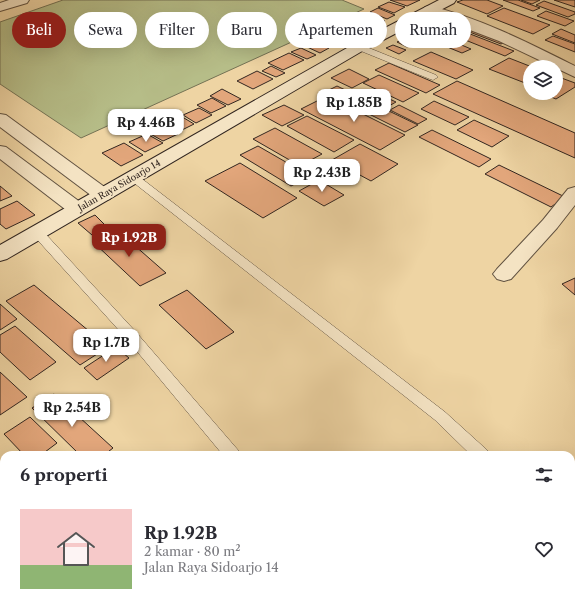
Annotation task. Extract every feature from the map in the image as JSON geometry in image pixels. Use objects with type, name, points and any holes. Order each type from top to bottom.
[{"type":"main road","name":"Jalan Raya Sidoarjo 14","points":[[387,33],[449,0]]},
{"type":"main road","points":[[432,10],[510,39],[575,72]]},
{"type":"main road","name":"Jalan Raya Sidoarjo 14","points":[[0,254],[358,48]]},
{"type":"main road","points":[[0,119],[103,195]]},
{"type":"main road","points":[[0,151],[77,209]]},
{"type":"main road","points":[[504,274],[550,224],[575,193]]},
{"type":"lane","points":[[362,48],[432,77]]},
{"type":"lane","points":[[133,177],[440,416],[477,451]]},
{"type":"lane","points":[[37,232],[130,334],[229,451]]},
{"type":"green space","points":[[63,0],[342,0],[364,9],[357,12],[285,12],[285,45],[81,138],[0,84],[0,22],[12,18],[12,48],[66,48],[66,12],[29,12]]},
{"type":"building","points":[[390,0],[420,0],[407,6]]},
{"type":"building","points":[[463,0],[487,0],[503,6],[487,14],[457,2]]},
{"type":"building","points":[[503,0],[518,0],[540,8],[533,11]]},
{"type":"building","points":[[521,0],[540,0],[532,4]]},
{"type":"building","points":[[554,0],[575,0],[575,7]]},
{"type":"building","points":[[544,1],[575,12],[575,14],[568,17],[536,5]]},
{"type":"building","points":[[389,2],[405,7],[394,13],[378,7]]},
{"type":"building","points":[[378,8],[395,15],[387,19],[387,12],[370,12]]},
{"type":"building","points":[[504,8],[550,25],[533,34],[487,16]]},
{"type":"building","points":[[546,11],[574,21],[565,26],[537,16]]},
{"type":"building","points":[[471,25],[509,40],[501,44],[471,33]]},
{"type":"building","points":[[561,29],[575,35],[575,43],[552,34]]},
{"type":"building","points":[[471,34],[514,51],[505,56],[471,42]]},
{"type":"building","points":[[553,36],[575,44],[575,52],[545,40]]},
{"type":"building","points":[[393,45],[395,46],[395,48],[406,50],[399,54],[387,48]]},
{"type":"building","points":[[301,48],[316,55],[307,59],[291,52]]},
{"type":"building","points":[[309,48],[329,48],[320,53]]},
{"type":"building","points":[[450,48],[471,49],[462,53]]},
{"type":"building","points":[[431,52],[473,70],[456,79],[413,61]]},
{"type":"building","points":[[289,53],[304,60],[283,70],[268,63]]},
{"type":"building","points":[[509,58],[523,63],[523,82],[489,69]]},
{"type":"building","points":[[389,63],[440,85],[426,93],[375,70]]},
{"type":"building","points":[[271,66],[285,73],[276,77],[262,71]]},
{"type":"building","points":[[349,69],[369,79],[352,88],[331,78]]},
{"type":"building","points":[[257,71],[273,79],[253,89],[237,81]]},
{"type":"building","points":[[379,75],[419,93],[403,102],[363,83]]},
{"type":"building","points":[[563,79],[575,83],[575,87],[563,95]]},
{"type":"building","points":[[457,81],[575,133],[575,158],[433,94]]},
{"type":"building","points":[[337,86],[418,125],[405,132],[325,92]]},
{"type":"building","points":[[222,89],[241,99],[228,105],[210,96]]},
{"type":"building","points":[[370,90],[396,102],[387,107],[361,95]]},
{"type":"building","points":[[327,96],[405,135],[380,150],[301,109]]},
{"type":"building","points":[[212,98],[226,106],[211,113],[197,105]]},
{"type":"building","points":[[434,101],[469,117],[455,125],[421,109]]},
{"type":"building","points":[[284,105],[304,115],[282,126],[262,115]]},
{"type":"building","points":[[399,105],[427,119],[418,124],[390,110]]},
{"type":"building","points":[[199,108],[212,115],[196,123],[183,115]]},
{"type":"building","points":[[179,115],[194,124],[180,131],[164,123]]},
{"type":"building","points":[[307,116],[354,140],[334,152],[287,126]]},
{"type":"building","points":[[474,120],[509,136],[492,147],[457,130]]},
{"type":"building","points":[[162,124],[178,134],[163,141],[147,132]]},
{"type":"building","points":[[275,128],[322,154],[300,166],[253,139]]},
{"type":"building","points":[[432,130],[491,159],[479,167],[419,137]]},
{"type":"building","points":[[147,134],[163,143],[145,152],[129,142]]},
{"type":"building","points":[[124,143],[143,155],[121,166],[102,153]]},
{"type":"building","points":[[360,144],[398,164],[371,181],[332,160]]},
{"type":"building","points":[[258,146],[310,176],[291,186],[240,155]]},
{"type":"building","points":[[240,163],[297,198],[263,218],[205,181]]},
{"type":"building","points":[[499,165],[565,197],[551,207],[485,174]]},
{"type":"building","points":[[319,180],[344,195],[324,206],[299,191]]},
{"type":"building","points":[[0,186],[12,196],[0,201]]},
{"type":"building","points":[[17,201],[35,215],[6,229],[0,224],[0,209]]},
{"type":"building","points":[[95,215],[108,228],[92,235],[78,223]]},
{"type":"building","points":[[117,230],[166,273],[140,286],[92,241]]},
{"type":"building","points":[[575,278],[575,295],[562,284]]},
{"type":"building","points":[[34,285],[108,347],[80,365],[6,301]]},
{"type":"building","points":[[187,290],[234,332],[206,349],[159,305]]},
{"type":"building","points":[[0,304],[17,319],[0,330]]},
{"type":"building","points":[[15,326],[56,362],[30,380],[0,352],[0,335]]},
{"type":"building","points":[[116,347],[129,358],[97,380],[84,368]]},
{"type":"building","points":[[0,372],[27,397],[0,415]]},
{"type":"building","points":[[54,394],[113,448],[109,451],[76,451],[32,408]]},
{"type":"building","points":[[30,417],[57,443],[46,451],[20,451],[4,434]]}]
